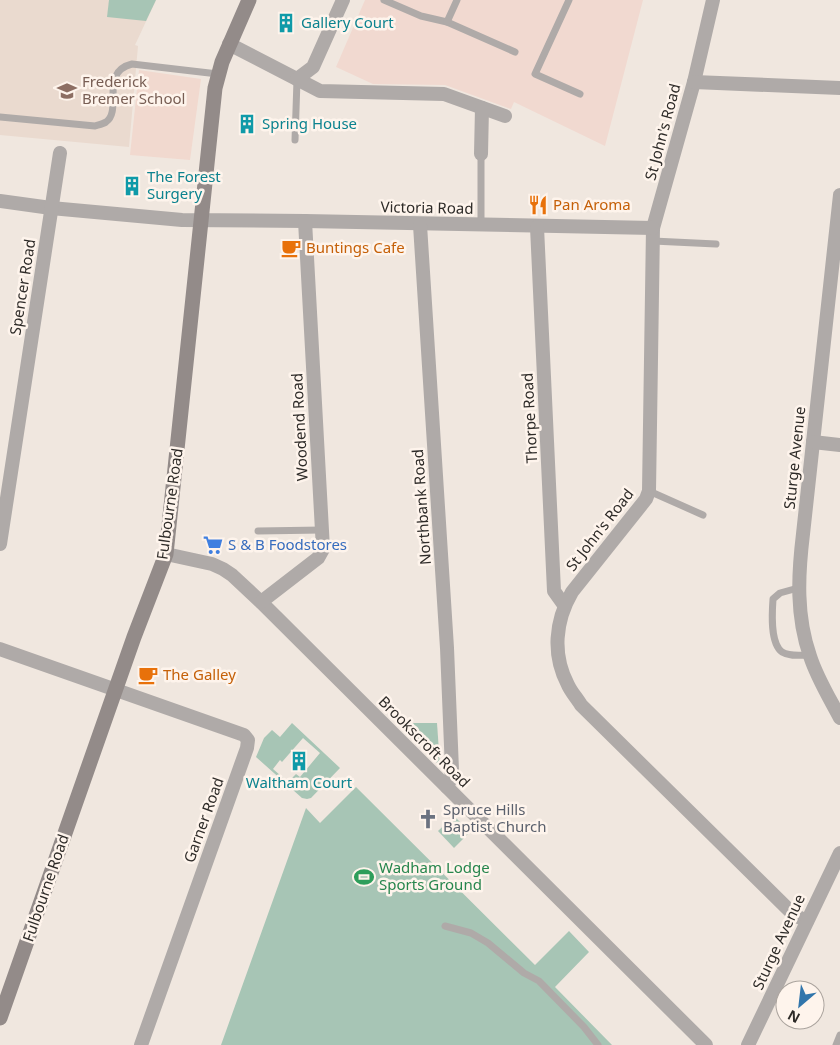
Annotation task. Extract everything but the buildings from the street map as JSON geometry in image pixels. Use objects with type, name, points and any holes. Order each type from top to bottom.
[{"type":"main road","name":"Fulbourne Road","points":[[0,1018],[142,615],[166,554],[200,220],[218,74],[249,0]]},
{"type":"street","points":[[297,79],[313,67],[343,0]]},
{"type":"street","name":"St John's Road","points":[[712,0],[694,82],[653,234],[649,491],[646,499],[583,577],[564,605],[556,642],[567,685],[581,705],[794,915],[807,921]]},
{"type":"street","points":[[229,44],[320,91],[444,94],[505,116]]},
{"type":"street","points":[[694,82],[840,88]]},
{"type":"street","points":[[481,154],[482,108]]},
{"type":"street","name":"Spencer Road","points":[[0,544],[60,153]]},
{"type":"street","name":"Sturge Avenue","points":[[840,195],[798,588],[804,634],[809,655],[818,677],[840,718]]},
{"type":"street","name":"Victoria Road","points":[[0,201],[51,208],[182,220],[537,227],[653,234]]},
{"type":"street","name":"Woodend Road","points":[[261,602],[318,558],[323,549],[305,221]]},
{"type":"street","name":"Northbank Road","points":[[420,225],[447,648],[452,770],[447,787]]},
{"type":"street","name":"Thorpe Road","points":[[537,227],[554,590],[564,605]]},
{"type":"street","points":[[813,442],[840,445]]},
{"type":"street","name":"Brookscroft Road","points":[[166,554],[212,564],[232,575],[706,1045]]},
{"type":"street","points":[[0,649],[116,690]]},
{"type":"street","name":"Garner Road","points":[[116,690],[244,735],[248,740],[247,748],[141,1045]]},
{"type":"street","name":"Sturge Avenue","points":[[748,1045],[840,853]]},
{"type":"lane","points":[[384,0],[421,16],[447,22],[515,52]]},
{"type":"lane","points":[[447,22],[457,0]]},
{"type":"lane","points":[[569,0],[535,74],[580,94]]},
{"type":"lane","points":[[0,117],[95,126],[107,121],[111,115],[115,79],[118,72],[124,66],[132,64],[218,74]]},
{"type":"lane","points":[[295,140],[297,79]]},
{"type":"lane","points":[[481,154],[481,226]]},
{"type":"lane","points":[[653,234],[716,244]]},
{"type":"lane","points":[[649,491],[704,515]]},
{"type":"lane","points":[[258,531],[322,530]]},
{"type":"lane","points":[[798,588],[780,593],[773,599],[771,619],[776,642],[782,652],[794,655],[809,655]]},
{"type":"lane","points":[[445,926],[471,933],[488,943],[524,972],[539,981],[584,1027],[598,1045]]},
{"type":"lane","points":[[836,1045],[840,1035]]},
{"type":"shaded area","name":"Frederick Bremer School","points":[[0,0],[156,0],[135,45],[138,46],[129,147],[0,135]]},
{"type":"shaded area","points":[[365,0],[643,0],[605,146],[514,102],[511,109],[445,85],[373,84],[336,67]]},
{"type":"shaded area","points":[[139,70],[201,79],[190,160],[130,155]]},
{"type":"green space","points":[[109,0],[156,0],[146,21],[107,17]]},
{"type":"green space","points":[[292,723],[340,768],[311,798],[302,798],[256,757],[264,738],[272,730],[280,737]],"holes":[[[303,738],[320,753],[300,777],[296,774],[288,782],[273,769],[280,760],[282,762]]]},
{"type":"green space","points":[[399,723],[437,723],[440,766]]},
{"type":"green space","name":"Wadham Lodge Sports Ground","points":[[356,787],[535,965],[569,931],[589,952],[555,987],[612,1045],[221,1045],[306,808],[320,823]]},
{"type":"green space","points":[[454,816],[470,832],[454,848],[438,831]]},
{"type":"place","name":"Gallery Court","points":[[286,23]]},
{"type":"place","name":"Frederick Bremer School","points":[[67,91]]},
{"type":"place","name":"Spring House","points":[[247,124]]},
{"type":"place","name":"The Forest Surgery","points":[[132,186]]},
{"type":"place","name":"Pan Aroma","points":[[538,205]]},
{"type":"place","name":"Buntings Cafe","points":[[291,248]]},
{"type":"place","name":"S & B Foodstores","points":[[213,545]]},
{"type":"place","name":"The Galley","points":[[148,675]]},
{"type":"place","name":"Waltham Court","points":[[299,761]]},
{"type":"place","name":"Spruce Hills Baptist Church","points":[[428,819]]},
{"type":"place","name":"Wadham Lodge Sports Ground","points":[[364,877]]}]
